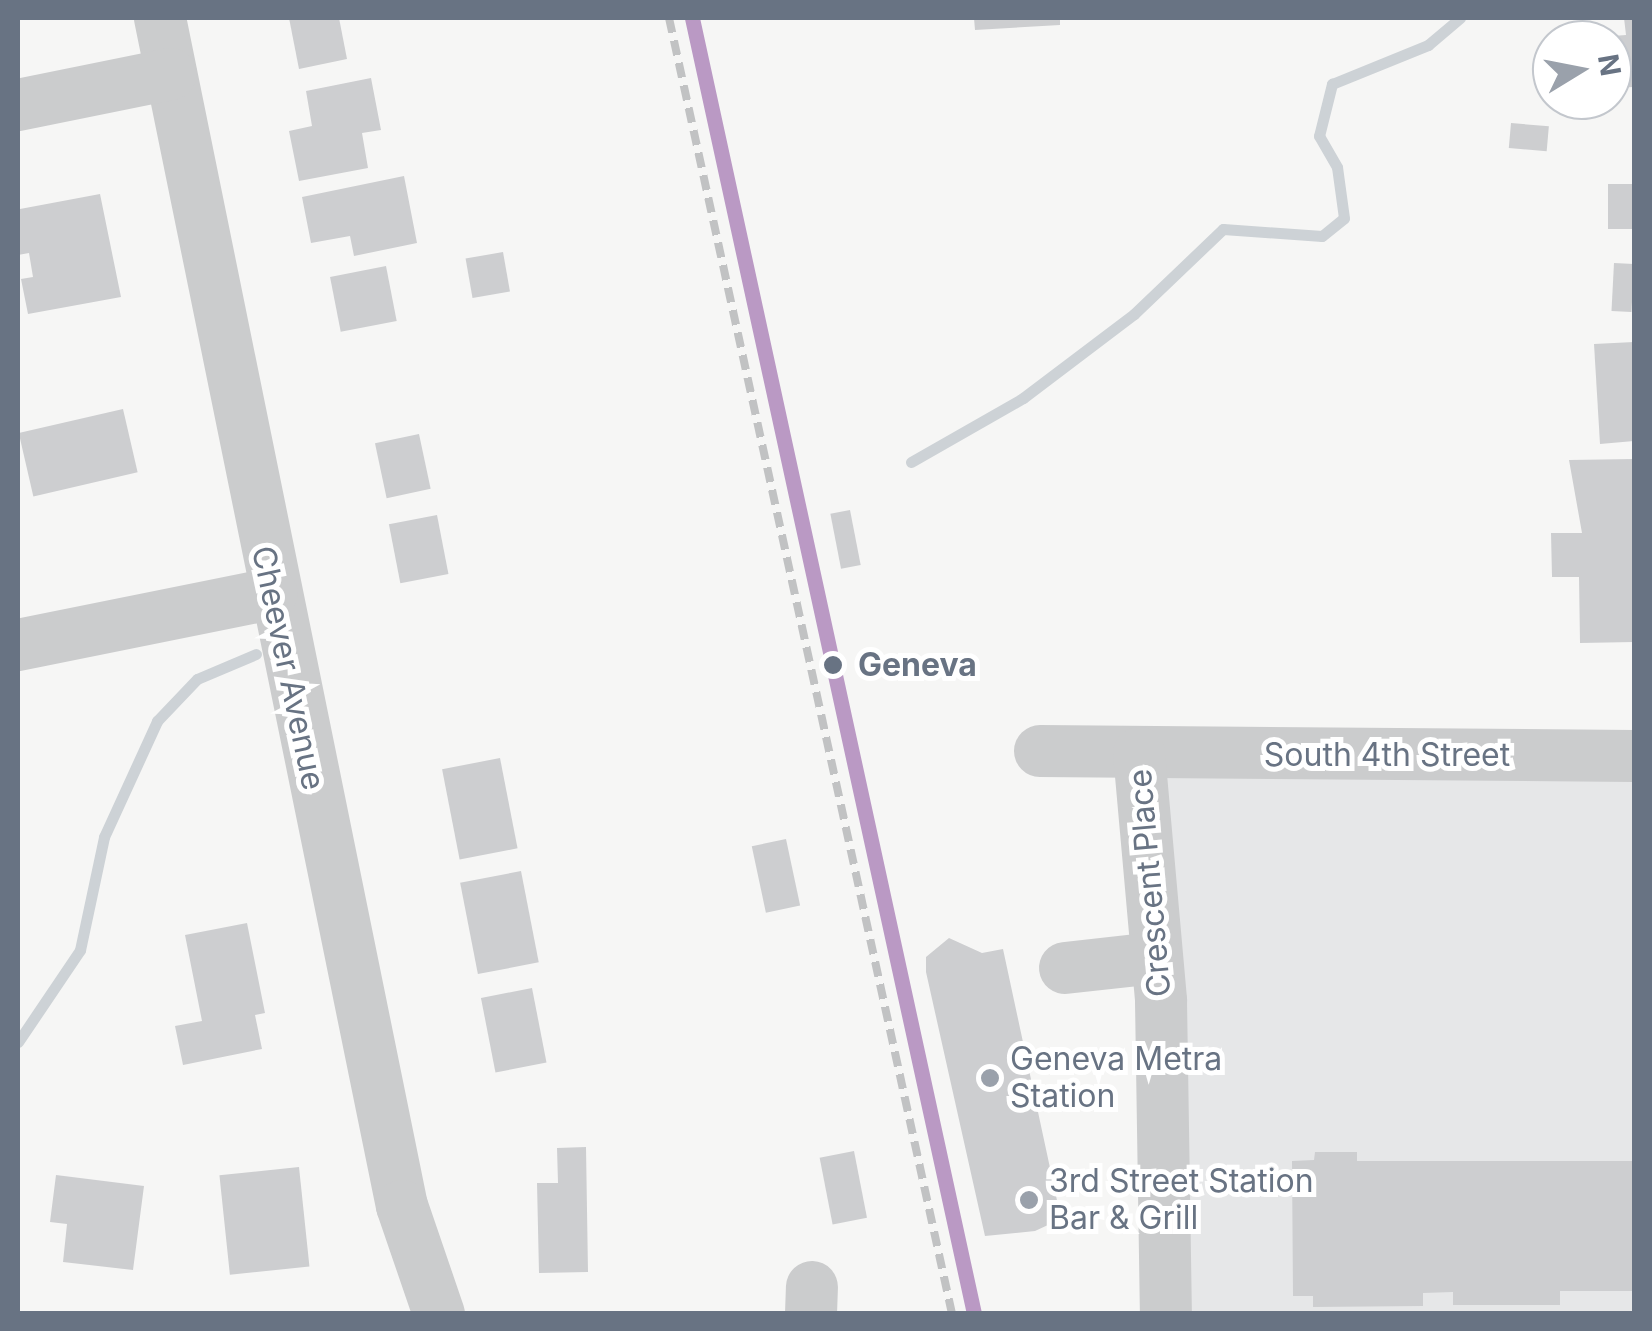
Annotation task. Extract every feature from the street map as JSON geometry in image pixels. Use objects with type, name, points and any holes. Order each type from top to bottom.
[{"type":"street","name":"Cheever Avenue","points":[[160,18],[272,594],[402,1206],[440,1314]]},
{"type":"street","points":[[18,105],[171,74]]},
{"type":"street","points":[[18,646],[272,594]]},
{"type":"street","name":"South 4th Street","points":[[1040,752],[1634,756]]},
{"type":"street","name":"Crescent Place","points":[[1138,753],[1156,958],[1166,1314]]},
{"type":"street","points":[[1066,968],[1156,958]]},
{"type":"shaded area","points":[[1151,762],[1634,762],[1634,1313],[1151,1313]]},
{"type":"building","points":[[289,18],[339,18],[347,59],[299,69]]},
{"type":"building","points":[[974,18],[1060,18],[1060,25],[975,30]]},
{"type":"building","points":[[1634,18],[1634,87],[1632,20],[1624,20]]},
{"type":"building","points":[[371,78],[381,130],[362,133],[368,168],[299,181],[289,131],[312,126],[306,91]]},
{"type":"building","points":[[1511,123],[1549,126],[1547,151],[1509,148]]},
{"type":"building","points":[[404,176],[417,243],[354,256],[350,236],[311,243],[302,197]]},
{"type":"building","points":[[1608,184],[1634,184],[1634,229],[1608,229]]},
{"type":"building","points":[[100,194],[121,297],[28,314],[21,279],[33,277],[29,253],[18,255],[20,209]]},
{"type":"building","points":[[503,252],[510,291],[473,298],[466,259]]},
{"type":"building","points":[[1614,263],[1634,264],[1631,312],[1611,311]]},
{"type":"building","points":[[386,266],[397,321],[341,332],[330,277]]},
{"type":"building","points":[[1634,342],[1634,441],[1600,444],[1594,344]]},
{"type":"building","points":[[123,409],[138,472],[33,496],[19,433]]},
{"type":"building","points":[[419,434],[431,489],[387,498],[375,443]]},
{"type":"building","points":[[1634,459],[1634,642],[1580,643],[1579,577],[1552,577],[1551,533],[1582,533],[1569,460]]},
{"type":"building","points":[[850,510],[861,565],[841,569],[830,514]]},
{"type":"building","points":[[437,515],[448,574],[400,583],[389,524]]},
{"type":"building","points":[[500,758],[518,848],[460,860],[442,769]]},
{"type":"building","points":[[786,839],[800,906],[766,913],[752,846]]},
{"type":"building","points":[[521,871],[539,962],[478,974],[460,883]]},
{"type":"building","points":[[247,923],[265,1013],[255,1015],[262,1049],[183,1065],[175,1026],[202,1021],[185,935]]},
{"type":"building","name":"Geneva Metra Station","points":[[949,938],[982,953],[1003,949],[1061,1219],[1035,1231],[985,1236],[926,972],[926,957]]},
{"type":"building","points":[[532,988],[547,1063],[495,1073],[481,998]]},
{"type":"building","points":[[586,1147],[588,1272],[539,1273],[537,1183],[558,1183],[557,1148]]},
{"type":"building","points":[[854,1151],[867,1218],[833,1224],[820,1158]]},
{"type":"building","points":[[1315,1152],[1357,1152],[1357,1161],[1634,1161],[1634,1291],[1560,1291],[1560,1305],[1453,1305],[1453,1292],[1423,1293],[1423,1306],[1313,1307],[1313,1296],[1293,1296],[1292,1161],[1314,1160]]},
{"type":"building","points":[[299,1167],[309,1266],[230,1275],[219,1175]]},
{"type":"building","points":[[56,1175],[144,1186],[133,1270],[63,1262],[67,1224],[50,1222]]},
{"type":"waterway","points":[[911,462],[1023,398],[1134,314],[1223,229],[1322,236],[1344,218],[1337,167],[1319,136],[1332,84],[1428,45],[1460,18]]},
{"type":"waterway","points":[[18,1042],[80,950],[104,837],[157,721],[197,679],[256,654]]},
{"type":"railway","points":[[669,18],[952,1314]]},
{"type":"transit line","points":[[692,18],[974,1314]]},
{"type":"place","name":"Geneva","points":[[833,665]]},
{"type":"place","name":"Geneva Metra Station","points":[[990,1078]]},
{"type":"place","name":"3rd Street Station Bar & Grill","points":[[1029,1200]]}]
